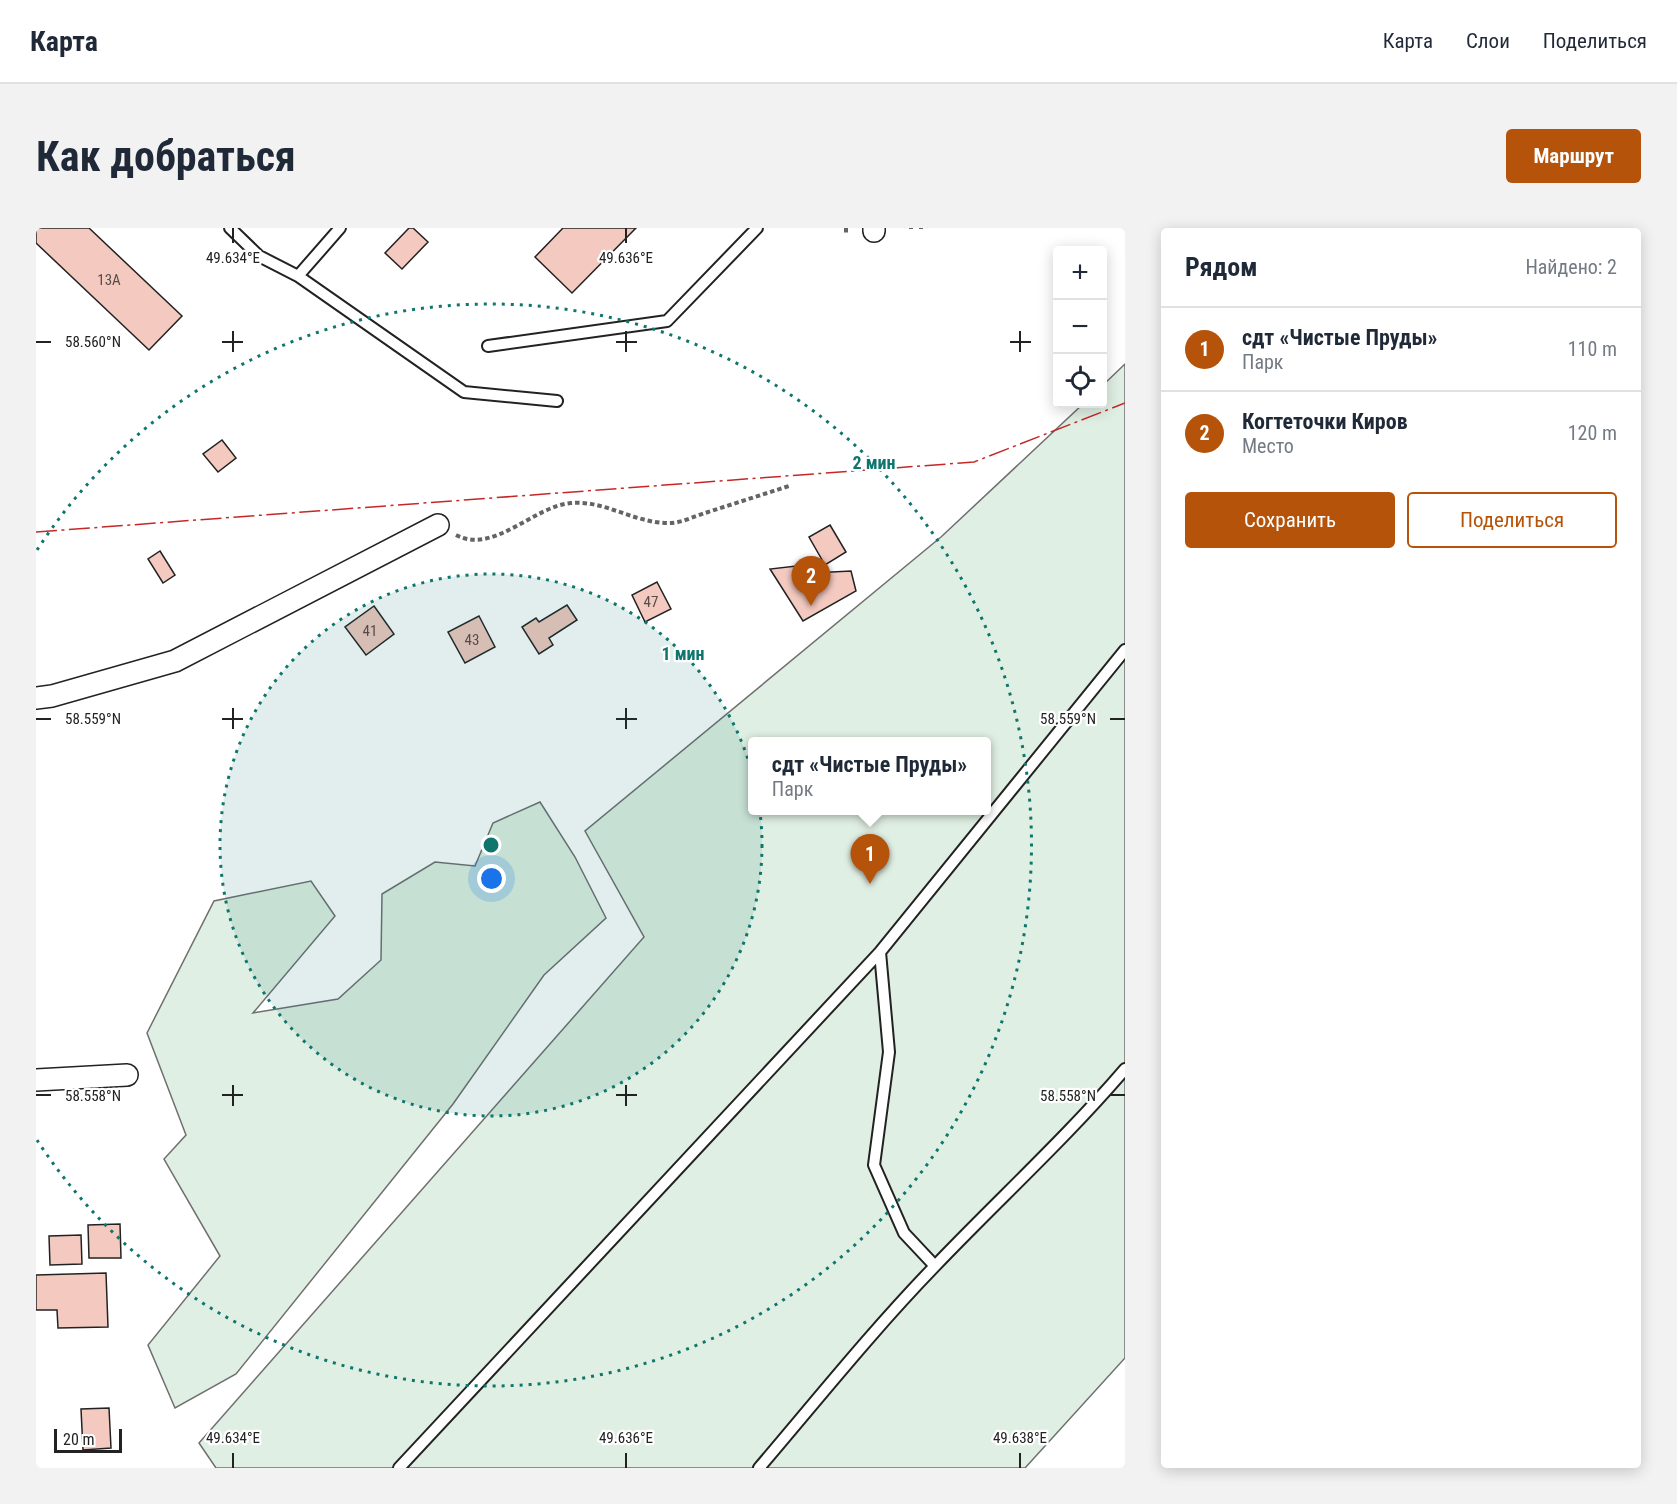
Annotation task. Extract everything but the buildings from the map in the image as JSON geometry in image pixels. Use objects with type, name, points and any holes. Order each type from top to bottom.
[{"type":"street","points":[[44,697],[175,661],[438,525]]},
{"type":"street","points":[[36,1080],[127,1075]]},
{"type":"lane","points":[[230,228],[259,256],[298,276],[464,392],[557,401]]},
{"type":"lane","points":[[298,276],[340,228]]},
{"type":"lane","points":[[488,346],[667,321],[757,228]]},
{"type":"lane","points":[[399,1468],[880,952],[1125,650]]},
{"type":"lane","points":[[880,952],[889,1052],[874,1165],[904,1233],[935,1266]]},
{"type":"lane","points":[[759,1468],[868,1339],[935,1266],[1095,1104],[1125,1069]]},
{"type":"path","points":[[438,525],[465,540],[489,538],[553,507],[572,502],[598,505],[647,520],[671,523],[789,486]]},
{"type":"green space","points":[[1125,364],[1125,1358],[1025,1468],[216,1468],[199,1443],[644,937],[585,831],[941,537],[1079,408],[1107,408],[1107,381]]},
{"type":"green space","points":[[540,802],[575,857],[606,918],[544,975],[453,1104],[236,1374],[175,1408],[148,1345],[220,1256],[164,1159],[186,1135],[147,1033],[214,901],[311,881],[335,916],[253,1013],[338,999],[381,960],[382,894],[435,862],[475,866],[493,823]]},
{"type":"power","points":[[36,532],[974,462],[1125,403]]},
{"type":"place","name":"Когтеточки Киров","points":[[811,606]]},
{"type":"place","name":"сдт «Чистые Пруды»","points":[[870,884]]}]
